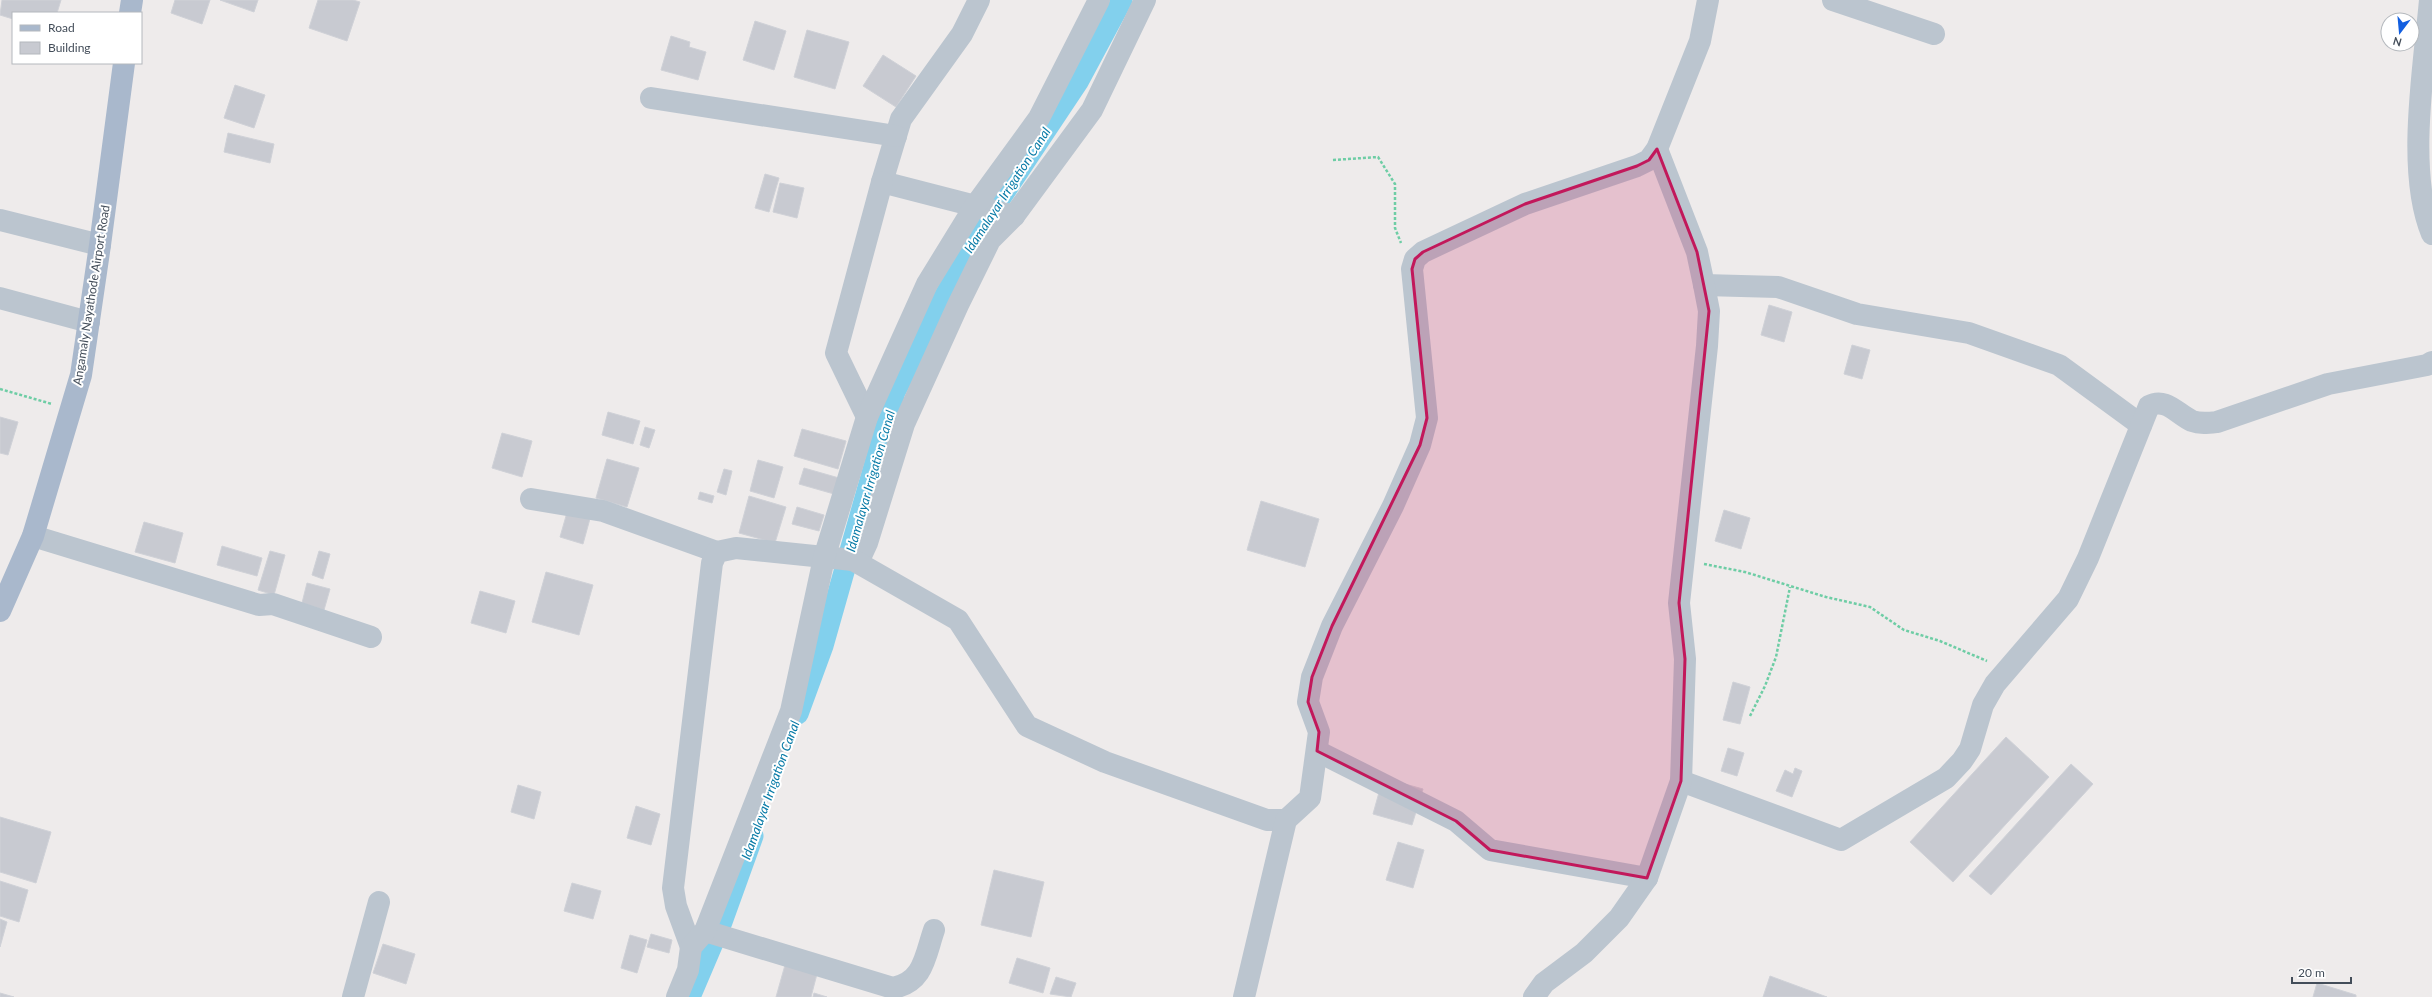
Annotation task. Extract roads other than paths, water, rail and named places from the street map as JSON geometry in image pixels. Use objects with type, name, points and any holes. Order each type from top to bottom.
[{"type":"main road","points":[[130,12],[132,0]]},
{"type":"main road","name":"Angamaly Nayathode Airport Road","points":[[0,611],[33,536],[69,409],[81,375],[124,64]]},
{"type":"street","points":[[867,417],[836,352],[882,182],[901,119],[962,34],[978,0]]},
{"type":"street","points":[[678,997],[698,939],[790,711],[824,558],[867,417],[927,284],[975,206],[1039,118],[1099,0]]},
{"type":"street","points":[[852,560],[861,556],[867,543],[904,424],[958,305],[990,240],[1014,216],[1092,110],[1145,0]]},
{"type":"street","points":[[1244,997],[1286,820],[1310,798],[1319,732],[1308,702],[1312,677],[1332,626],[1393,506],[1420,445],[1426,418],[1412,269],[1415,259],[1423,252],[1525,204],[1637,166],[1649,160],[1657,149],[1700,41],[1708,0]]},
{"type":"street","points":[[1833,0],[1934,34]]},
{"type":"street","points":[[2430,0],[2417,169],[2428,224],[2432,234]]},
{"type":"street","points":[[651,98],[896,136]]},
{"type":"street","points":[[1534,997],[1544,983],[1584,953],[1619,918],[1647,878],[1681,781],[1685,659],[1679,603],[1707,346],[1709,311],[1697,252],[1657,149]]},
{"type":"street","points":[[882,182],[1014,216]]},
{"type":"street","points":[[0,220],[100,245]]},
{"type":"street","points":[[1704,285],[1778,287],[1857,314],[1969,333],[2059,366],[2141,425]]},
{"type":"street","points":[[0,298],[89,322]]},
{"type":"street","points":[[1681,781],[1841,840],[1946,778],[1962,761],[1970,749],[1983,705],[1995,684],[2068,598],[2088,558],[2149,406],[2156,402],[2166,404],[2191,420],[2204,424],[2217,422],[2328,384],[2427,365],[2432,362]]},
{"type":"street","points":[[530,499],[603,511],[717,552],[736,548],[852,560],[958,620],[1027,726],[1105,762],[1267,820],[1286,820]]},
{"type":"street","points":[[33,536],[259,605],[273,604],[371,637]]},
{"type":"street","points":[[717,552],[712,563],[673,888],[676,906],[698,939],[893,988],[907,985],[919,974],[934,930]]},
{"type":"street","points":[[1317,751],[1456,821],[1490,850],[1647,878]]},
{"type":"street","points":[[352,997],[379,902]]},
{"type":"waterway","name":"Idamalayar Irrigation Canal","points":[[798,714],[823,646],[895,392],[976,235],[1078,82],[1122,0]]},
{"type":"waterway","name":"Idamalayar Irrigation Canal","points":[[690,997],[722,922],[753,836]]}]
